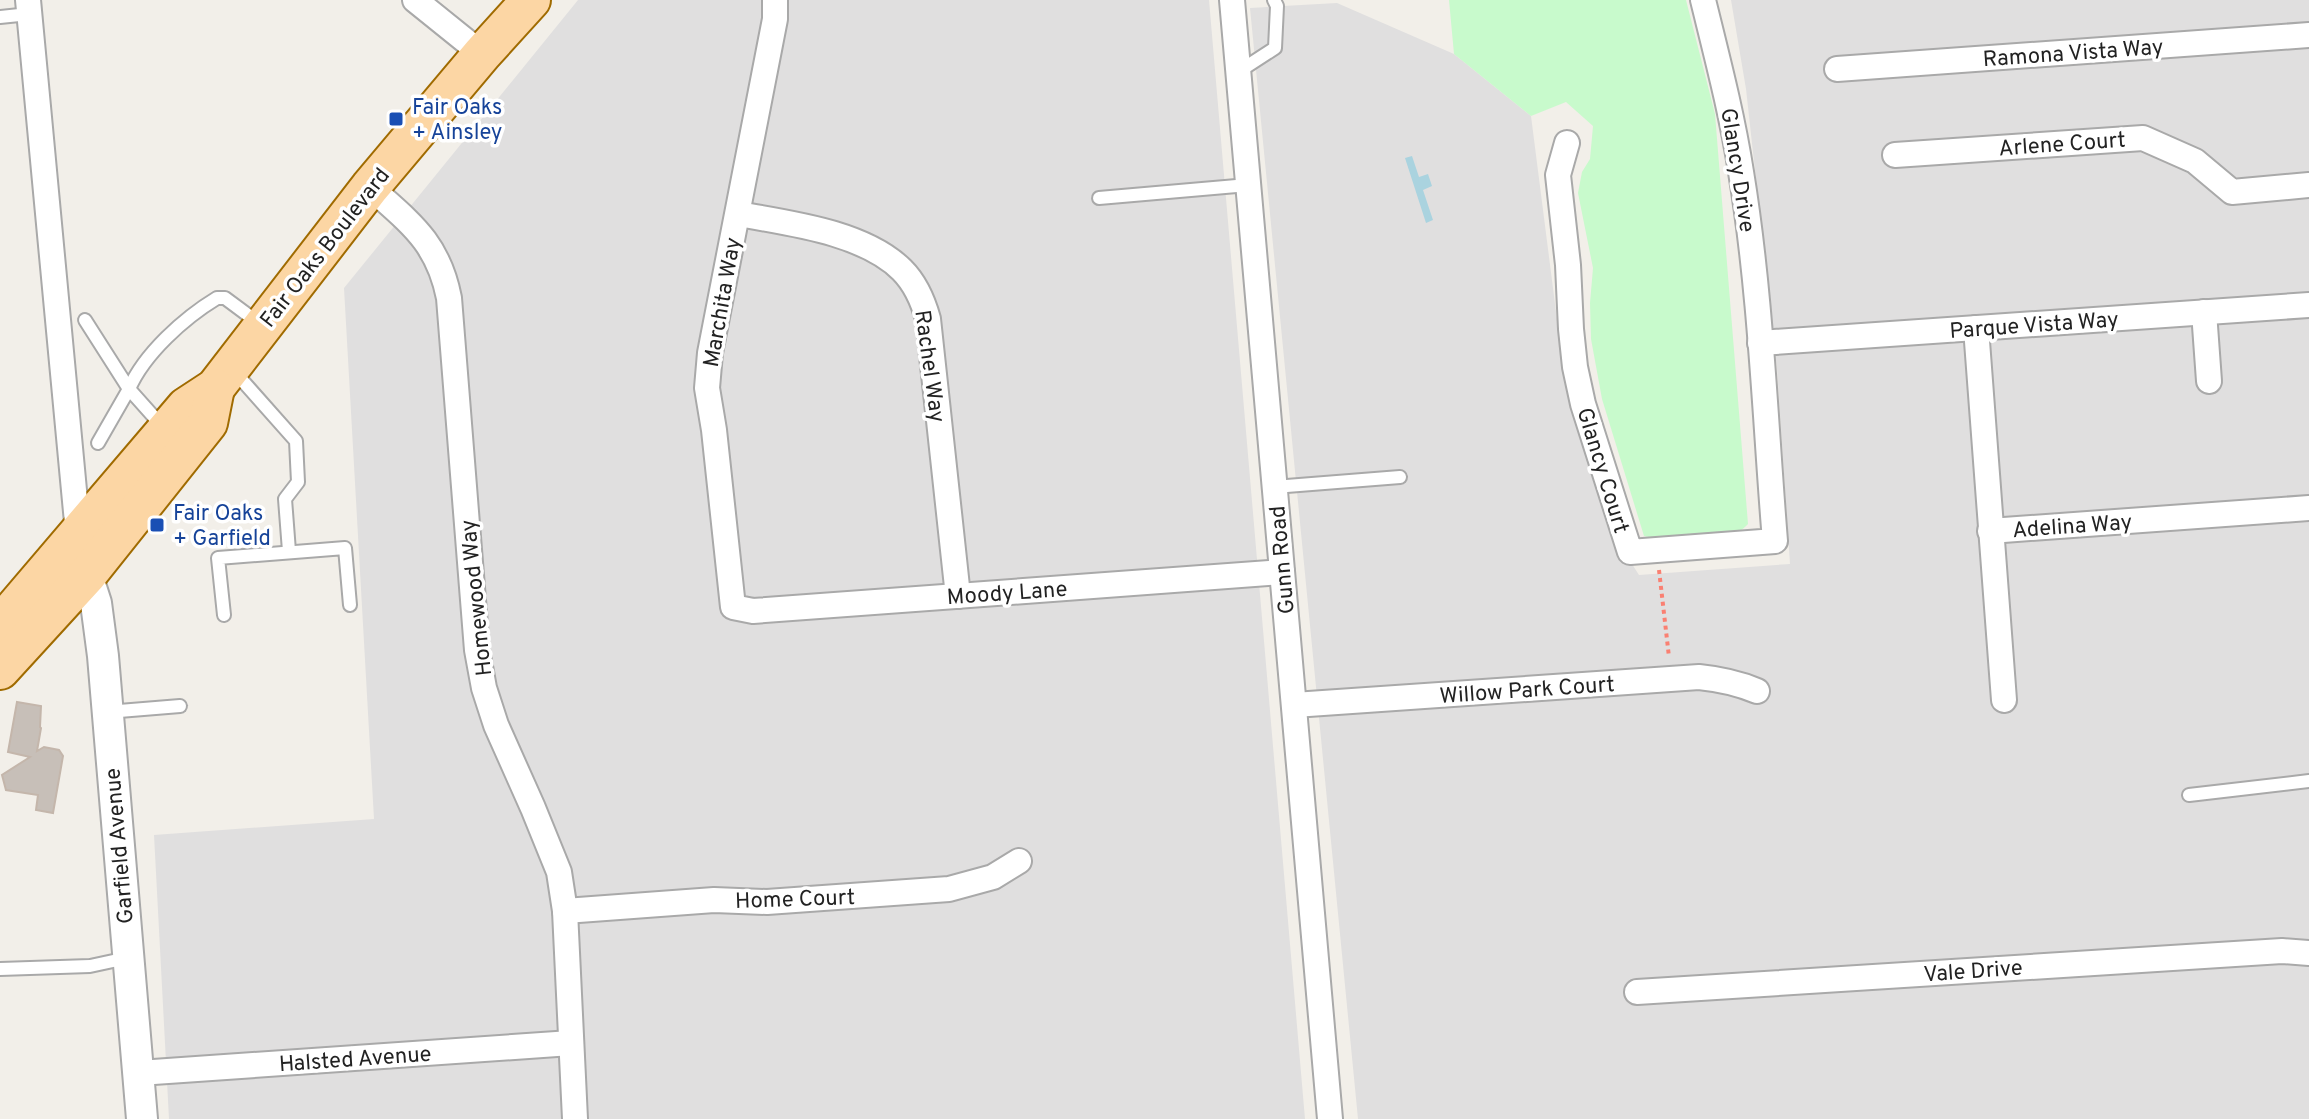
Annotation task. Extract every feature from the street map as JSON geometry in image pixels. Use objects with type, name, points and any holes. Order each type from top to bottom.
[{"type":"main road","name":"Fair Oaks Boulevard","points":[[0,625],[186,407],[222,378],[370,187],[531,0]]},
{"type":"main road","points":[[0,670],[87,575],[99,533],[222,378]]},
{"type":"main road","points":[[0,647],[64,573],[76,553],[78,533]]},
{"type":"street","points":[[415,0],[482,54]]},
{"type":"street","name":"Marchita Way","points":[[733,607],[707,388],[710,353],[775,19],[775,0]]},
{"type":"street","name":"Gunn Road","points":[[1232,0],[1330,1119]]},
{"type":"street","name":"Glancy Drive","points":[[1703,0],[1741,173],[1760,343]]},
{"type":"street","points":[[29,7],[78,533]]},
{"type":"street","name":"Ramona Vista Way","points":[[1837,69],[2309,35]]},
{"type":"street","name":"Arlene Court","points":[[1895,155],[2143,138],[2195,161],[2232,192],[2309,185]]},
{"type":"street","name":"Glancy Court","points":[[1567,143],[1558,175],[1575,367],[1583,404],[1630,552],[1775,541],[1760,343]]},
{"type":"street","name":"Homewood Way","points":[[370,187],[417,229],[435,254],[446,283],[477,650],[484,688],[496,725],[559,872],[565,911],[575,1119]]},
{"type":"street","name":"Rachel Way","points":[[738,214],[798,225],[870,248],[883,254],[904,272],[919,294],[928,319],[958,596]]},
{"type":"street","name":"Parque Vista Way","points":[[1760,343],[2309,305]]},
{"type":"street","points":[[2204,312],[2209,381]]},
{"type":"street","name":"Adelina Way","points":[[1976,328],[1990,531],[2309,508]]},
{"type":"street","points":[[1990,531],[2004,700]]},
{"type":"street","name":"Moody Lane","points":[[733,607],[753,611],[1282,572]]},
{"type":"street","name":"Garfield Avenue","points":[[87,575],[96,603],[142,1119]]},
{"type":"street","name":"Willow Park Court","points":[[1294,705],[1672,679],[1714,678],[1757,691]]},
{"type":"street","name":"Home Court","points":[[565,911],[714,900],[767,902],[949,889],[993,877],[1019,861]]},
{"type":"street","name":"Vale Drive","points":[[1637,992],[2282,951],[2309,953]]},
{"type":"street","name":"Halsted Avenue","points":[[139,1073],[571,1043]]},
{"type":"lane","points":[[1238,72],[1275,48],[1277,6],[1274,0]]},
{"type":"lane","points":[[0,17],[29,7]]},
{"type":"lane","points":[[1099,198],[1248,185]]},
{"type":"lane","points":[[98,443],[134,379],[158,345],[217,298],[225,298],[263,326]]},
{"type":"lane","points":[[85,320],[129,389],[166,430]]},
{"type":"lane","points":[[222,378],[296,441],[298,482],[285,499],[289,551]]},
{"type":"lane","points":[[1274,487],[1400,477]]},
{"type":"lane","points":[[224,615],[218,558],[289,551],[345,548],[350,605]]},
{"type":"lane","points":[[107,712],[180,706]]},
{"type":"lane","points":[[2189,795],[2309,781]]},
{"type":"lane","points":[[0,969],[90,966],[127,958]]},
{"type":"path","points":[[1657,550],[1672,679]]},
{"type":"shaded area","points":[[578,0],[1209,0],[1305,1119],[169,1119],[154,835],[374,819],[344,288]]},
{"type":"shaded area","points":[[1731,0],[2309,0],[2309,1119],[1358,1119],[1250,8],[1337,3],[1454,54],[1531,116],[1565,382],[1607,525],[1639,575],[1790,564],[1777,369],[1746,89]]},
{"type":"green space","points":[[1449,0],[1686,0],[1715,114],[1748,524],[1739,531],[1699,541],[1644,536],[1602,399],[1591,339],[1593,268],[1578,193],[1582,172],[1590,159],[1593,126],[1566,102],[1531,116],[1454,54]]},
{"type":"water","points":[[1412,156],[1419,177],[1428,174],[1432,186],[1423,190],[1433,220],[1426,223],[1405,158]]},
{"type":"building","points":[[17,702],[41,706],[37,751],[44,747],[59,750],[63,756],[53,813],[36,810],[38,795],[6,790],[2,775],[30,757],[8,752]]},
{"type":"place","name":"Fair Oaks + Ainsley","points":[[396,119]]},
{"type":"place","name":"Fair Oaks + Garfield","points":[[157,525]]}]
